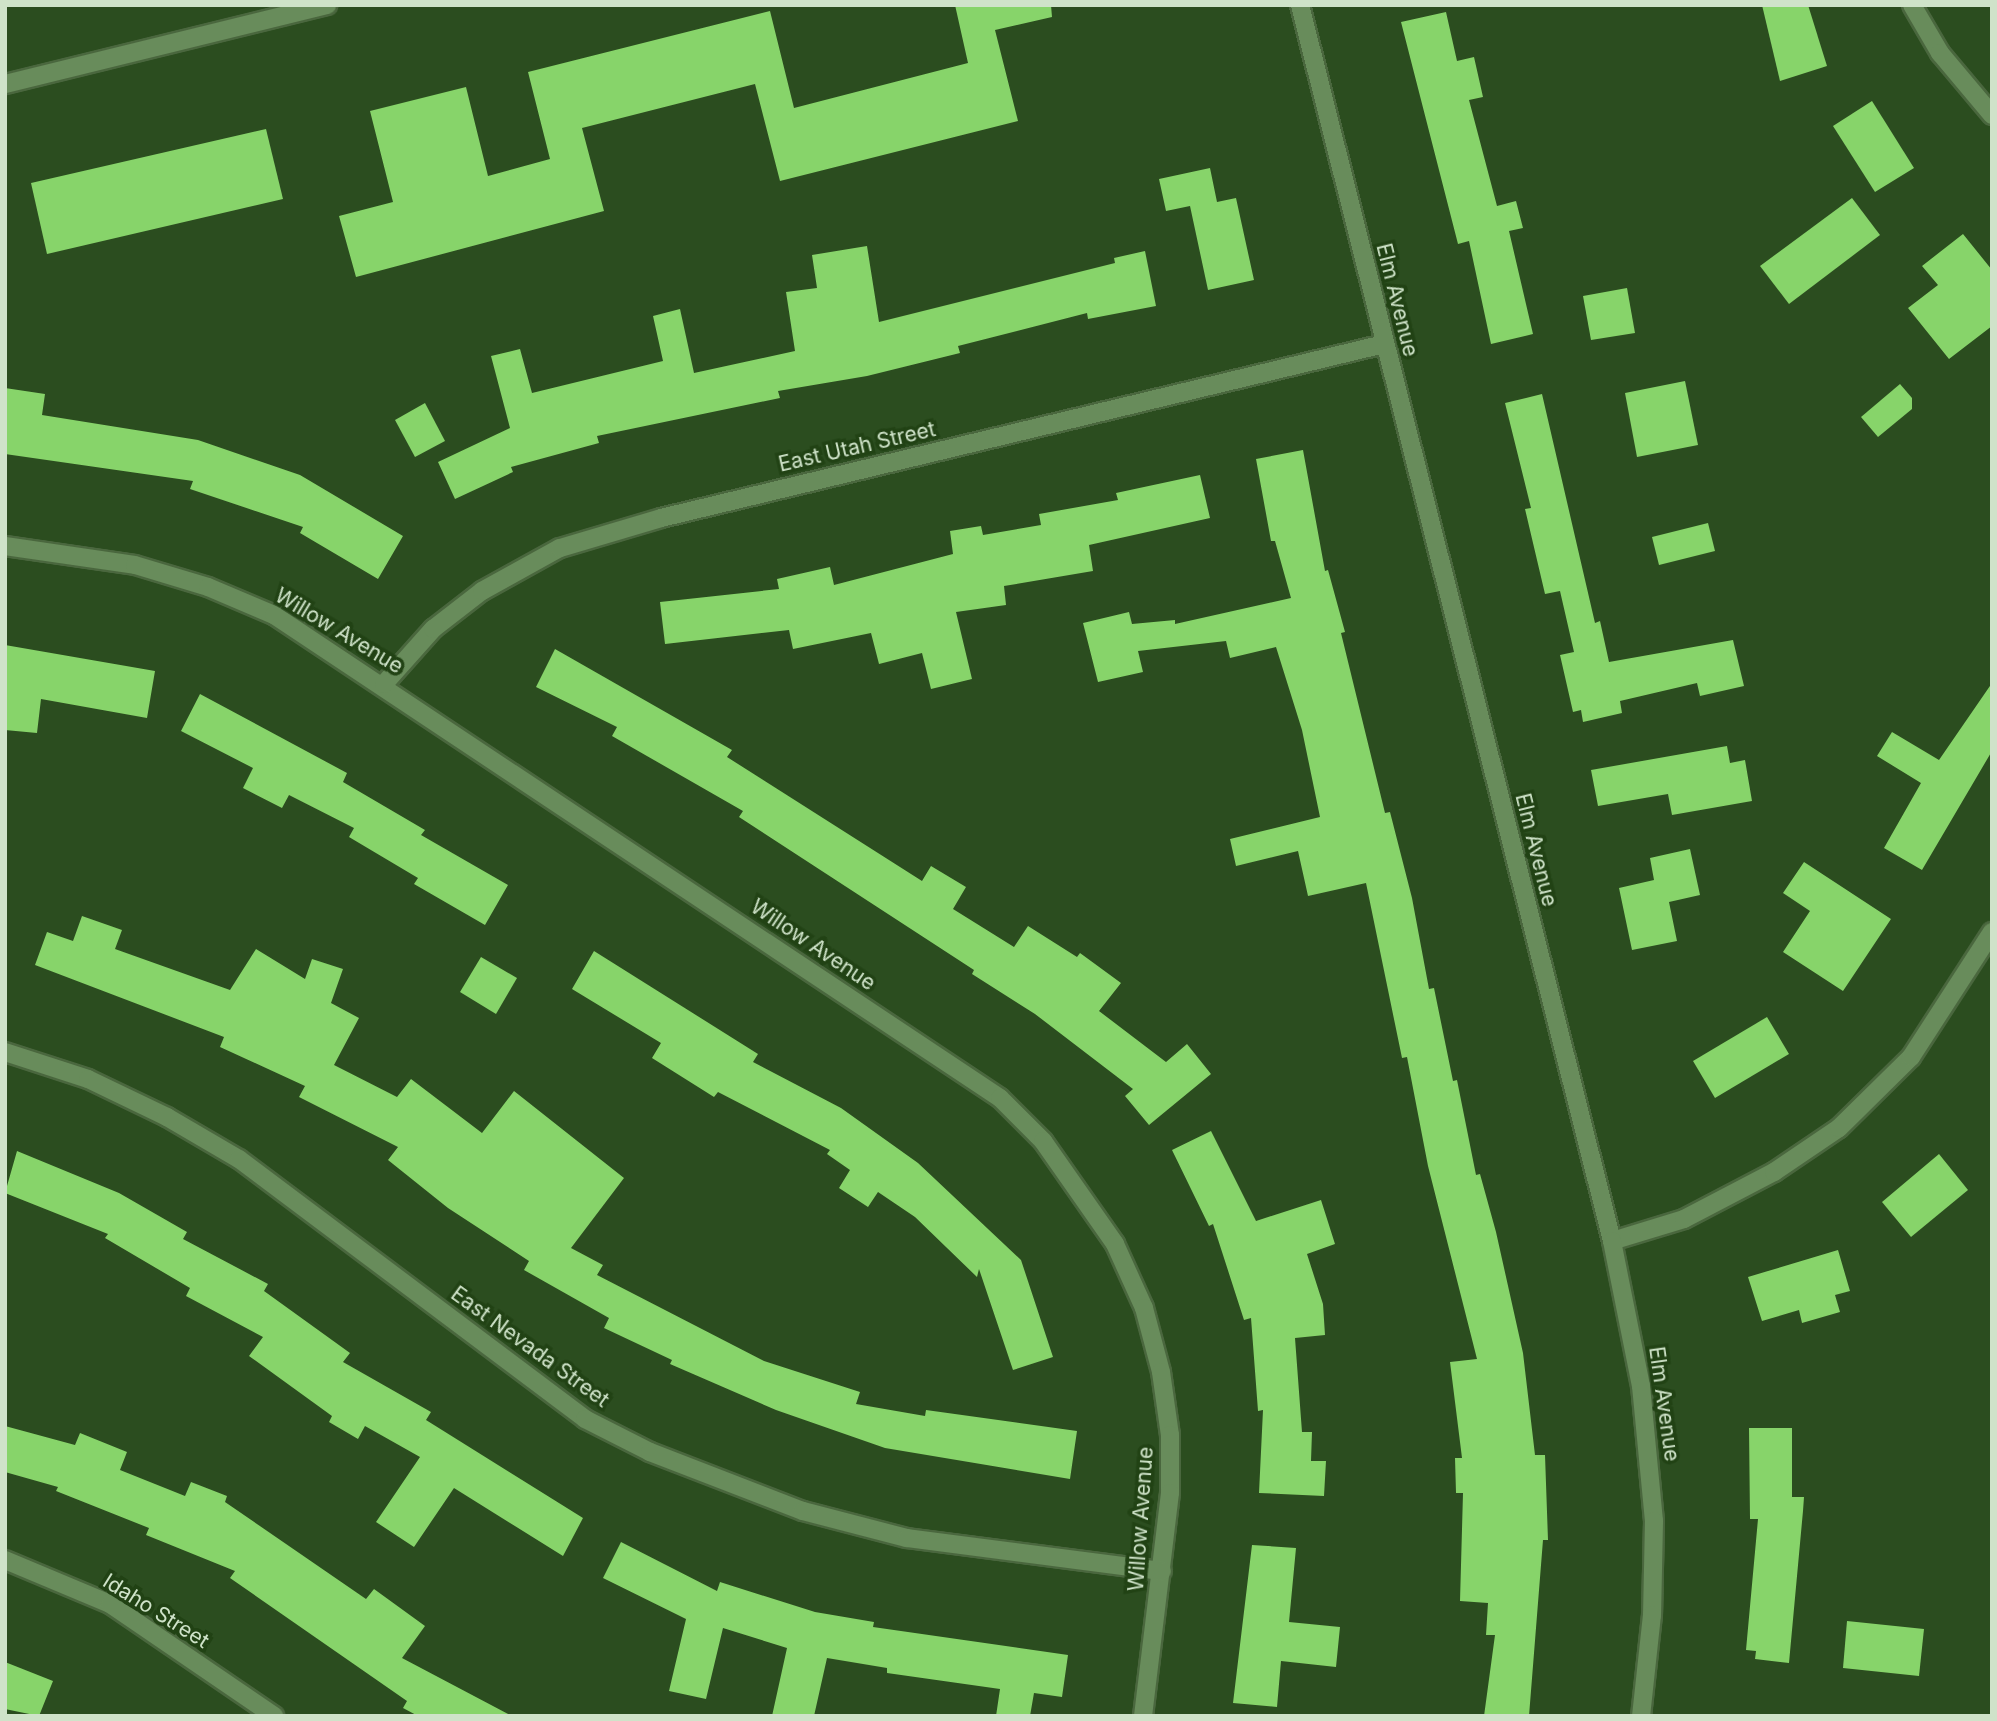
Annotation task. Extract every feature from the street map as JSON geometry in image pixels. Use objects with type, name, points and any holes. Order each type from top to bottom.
[{"type":"street","points":[[5,84],[327,5]]},
{"type":"street","name":"Elm Avenue","points":[[1300,5],[1612,1241],[1641,1386],[1654,1521],[1652,1615],[1641,1716]]},
{"type":"street","points":[[1912,5],[1940,53],[1992,115]]},
{"type":"street","name":"East Utah Street","points":[[384,684],[433,629],[482,591],[560,548],[661,517],[1384,344]]},
{"type":"street","name":"Willow Avenue","points":[[5,546],[135,565],[208,587],[274,615],[384,684],[1000,1098],[1043,1141],[1115,1244],[1144,1308],[1161,1372],[1170,1434],[1162,1571],[1143,1716]]},
{"type":"street","points":[[1612,1241],[1684,1219],[1774,1172],[1839,1128],[1911,1057],[1992,932]]},
{"type":"street","name":"East Nevada Street","points":[[5,1052],[88,1079],[167,1116],[239,1159],[586,1419],[650,1452],[803,1511],[907,1538],[1162,1571]]},
{"type":"street","name":"Idaho Street","points":[[5,1560],[110,1604],[274,1716]]},
{"type":"building","points":[[955,5],[1051,5],[1052,17],[995,30],[1018,121],[780,181],[755,84],[582,128],[604,211],[356,277],[339,216],[393,202],[370,111],[466,87],[488,176],[550,159],[528,72],[770,11],[794,108],[968,63]]},
{"type":"building","points":[[1762,5],[1808,5],[1827,66],[1780,81]]},
{"type":"building","points":[[1446,12],[1457,61],[1474,57],[1483,97],[1469,100],[1497,206],[1516,201],[1523,228],[1509,231],[1533,334],[1491,344],[1469,241],[1458,244],[1401,22]]},
{"type":"building","points":[[1872,101],[1914,168],[1875,192],[1833,126]]},
{"type":"building","points":[[266,129],[283,199],[47,254],[31,183]]},
{"type":"building","points":[[1210,168],[1217,202],[1236,198],[1254,280],[1208,290],[1190,206],[1166,211],[1159,179]]},
{"type":"building","points":[[1852,198],[1880,235],[1789,304],[1760,266]]},
{"type":"building","points":[[1963,234],[1992,270],[1992,326],[1949,359],[1908,308],[1938,285],[1922,266]]},
{"type":"building","points":[[867,246],[879,322],[1115,263],[1114,258],[1145,251],[1156,306],[1088,319],[1087,313],[958,346],[960,353],[867,376],[778,391],[780,398],[597,436],[599,443],[511,467],[513,472],[455,499],[438,462],[510,428],[491,356],[520,349],[532,393],[663,361],[653,316],[680,309],[694,373],[795,351],[786,292],[817,288],[812,255]]},
{"type":"building","points":[[1627,288],[1635,333],[1591,340],[1583,296]]},
{"type":"building","points":[[1685,381],[1698,445],[1637,457],[1625,393]]},
{"type":"building","points":[[1900,384],[1912,398],[1912,409],[1878,437],[1861,417]]},
{"type":"building","points":[[5,388],[45,394],[42,415],[198,440],[300,475],[403,536],[378,579],[300,533],[303,527],[190,489],[193,481],[5,454]]},
{"type":"building","points":[[1542,394],[1595,623],[1600,621],[1609,662],[1733,640],[1744,686],[1700,696],[1697,683],[1620,701],[1622,713],[1583,722],[1581,710],[1573,712],[1560,655],[1574,652],[1560,591],[1545,594],[1525,509],[1531,508],[1505,403]]},
{"type":"building","points":[[425,403],[445,441],[415,457],[395,420]]},
{"type":"building","points":[[1303,450],[1325,571],[1328,570],[1345,632],[1341,633],[1385,813],[1390,812],[1412,898],[1429,989],[1434,988],[1453,1081],[1457,1080],[1476,1175],[1480,1174],[1496,1232],[1523,1353],[1535,1455],[1545,1455],[1548,1540],[1543,1540],[1529,1716],[1484,1716],[1495,1635],[1486,1635],[1488,1603],[1460,1601],[1463,1493],[1456,1493],[1455,1458],[1462,1458],[1450,1362],[1477,1359],[1428,1166],[1407,1057],[1402,1058],[1366,883],[1308,896],[1298,851],[1236,866],[1230,839],[1320,817],[1302,730],[1276,647],[1230,658],[1226,641],[1138,651],[1143,672],[1098,682],[1083,623],[1129,612],[1132,624],[1175,620],[1175,624],[1291,598],[1275,541],[1271,541],[1256,459]]},
{"type":"building","points":[[1200,475],[1210,518],[1089,545],[1093,571],[1004,586],[1006,605],[956,612],[972,679],[931,689],[922,653],[879,664],[871,633],[793,649],[789,630],[665,644],[660,602],[779,589],[777,579],[830,567],[834,585],[953,554],[950,531],[981,526],[983,535],[1041,525],[1039,514],[1118,500],[1116,493]]},
{"type":"building","points":[[1708,523],[1715,551],[1659,565],[1652,537]]},
{"type":"building","points":[[5,645],[155,671],[147,718],[41,699],[37,733],[5,730]]},
{"type":"building","points":[[555,649],[732,750],[727,757],[922,881],[931,866],[966,887],[953,909],[1014,947],[1028,926],[1077,957],[1080,953],[1121,983],[1099,1011],[1166,1062],[1187,1044],[1211,1074],[1149,1125],[1125,1096],[1133,1089],[1035,1014],[972,974],[974,970],[739,817],[743,811],[612,736],[617,727],[536,687]]},
{"type":"building","points":[[1992,683],[1992,751],[1922,870],[1884,848],[1921,783],[1877,756],[1892,732],[1939,760]]},
{"type":"building","points":[[200,694],[347,773],[343,782],[425,830],[421,835],[508,885],[485,925],[414,884],[418,878],[349,837],[354,828],[289,795],[282,808],[243,788],[253,768],[181,731]]},
{"type":"building","points":[[1727,746],[1730,763],[1745,760],[1752,801],[1672,815],[1668,794],[1598,806],[1591,770]]},
{"type":"building","points":[[1690,849],[1700,895],[1669,902],[1677,941],[1632,950],[1619,888],[1654,880],[1650,858]]},
{"type":"building","points":[[1804,862],[1891,919],[1843,991],[1783,952],[1810,911],[1783,893]]},
{"type":"building","points":[[82,916],[122,930],[115,949],[230,990],[256,949],[305,979],[312,959],[343,969],[331,1003],[359,1018],[334,1065],[397,1097],[411,1079],[482,1133],[514,1091],[624,1178],[571,1248],[603,1265],[597,1275],[764,1361],[860,1392],[856,1404],[925,1416],[926,1410],[1077,1431],[1070,1479],[885,1448],[776,1410],[670,1364],[672,1360],[604,1328],[609,1318],[524,1270],[529,1261],[448,1208],[388,1160],[398,1147],[299,1097],[305,1086],[220,1047],[224,1037],[35,965],[47,932],[73,941]]},
{"type":"building","points":[[594,951],[758,1054],[753,1062],[841,1108],[918,1163],[1021,1260],[1053,1357],[1013,1370],[979,1269],[977,1277],[915,1217],[878,1192],[868,1207],[839,1188],[850,1170],[827,1154],[830,1150],[718,1092],[714,1097],[652,1058],[661,1043],[572,989]]},
{"type":"building","points":[[481,957],[517,978],[496,1014],[460,992]]},
{"type":"building","points":[[1767,1017],[1789,1054],[1715,1098],[1693,1061]]},
{"type":"building","points":[[1211,1131],[1256,1221],[1321,1200],[1335,1244],[1307,1254],[1323,1304],[1325,1335],[1295,1338],[1302,1432],[1312,1432],[1311,1461],[1326,1461],[1324,1496],[1259,1493],[1263,1410],[1258,1411],[1251,1318],[1244,1320],[1213,1224],[1209,1226],[1172,1150]]},
{"type":"building","points":[[17,1151],[119,1193],[187,1232],[183,1239],[268,1284],[264,1291],[350,1353],[343,1362],[431,1412],[426,1420],[583,1518],[563,1556],[454,1488],[414,1547],[376,1522],[420,1457],[365,1426],[358,1439],[329,1422],[332,1416],[249,1356],[263,1337],[186,1296],[190,1288],[105,1238],[108,1234],[5,1193]]},
{"type":"building","points":[[1939,1154],[1968,1190],[1911,1237],[1882,1202]]},
{"type":"building","points":[[1838,1250],[1850,1291],[1835,1295],[1840,1312],[1802,1323],[1799,1310],[1762,1321],[1748,1277]]},
{"type":"building","points":[[5,1426],[75,1445],[80,1433],[127,1452],[120,1470],[185,1496],[191,1482],[227,1496],[225,1502],[366,1599],[374,1589],[425,1626],[402,1658],[512,1716],[418,1716],[403,1708],[407,1701],[230,1578],[235,1571],[146,1535],[149,1528],[56,1491],[58,1487],[5,1472]]},
{"type":"building","points":[[1749,1428],[1792,1428],[1792,1497],[1804,1497],[1789,1663],[1755,1659],[1756,1651],[1746,1650],[1758,1519],[1750,1519]]},
{"type":"building","points":[[621,1542],[717,1591],[720,1582],[815,1612],[874,1622],[873,1627],[1068,1655],[1062,1697],[1034,1693],[1030,1716],[996,1716],[1000,1689],[887,1673],[887,1668],[827,1658],[814,1716],[772,1716],[787,1648],[723,1628],[706,1699],[669,1691],[686,1619],[603,1578]]},
{"type":"building","points":[[1252,1545],[1296,1548],[1289,1622],[1340,1627],[1336,1667],[1281,1661],[1277,1707],[1233,1703]]},
{"type":"building","points":[[1847,1621],[1924,1629],[1919,1676],[1843,1668]]},
{"type":"building","points":[[5,1662],[53,1681],[39,1716],[5,1709]]}]
